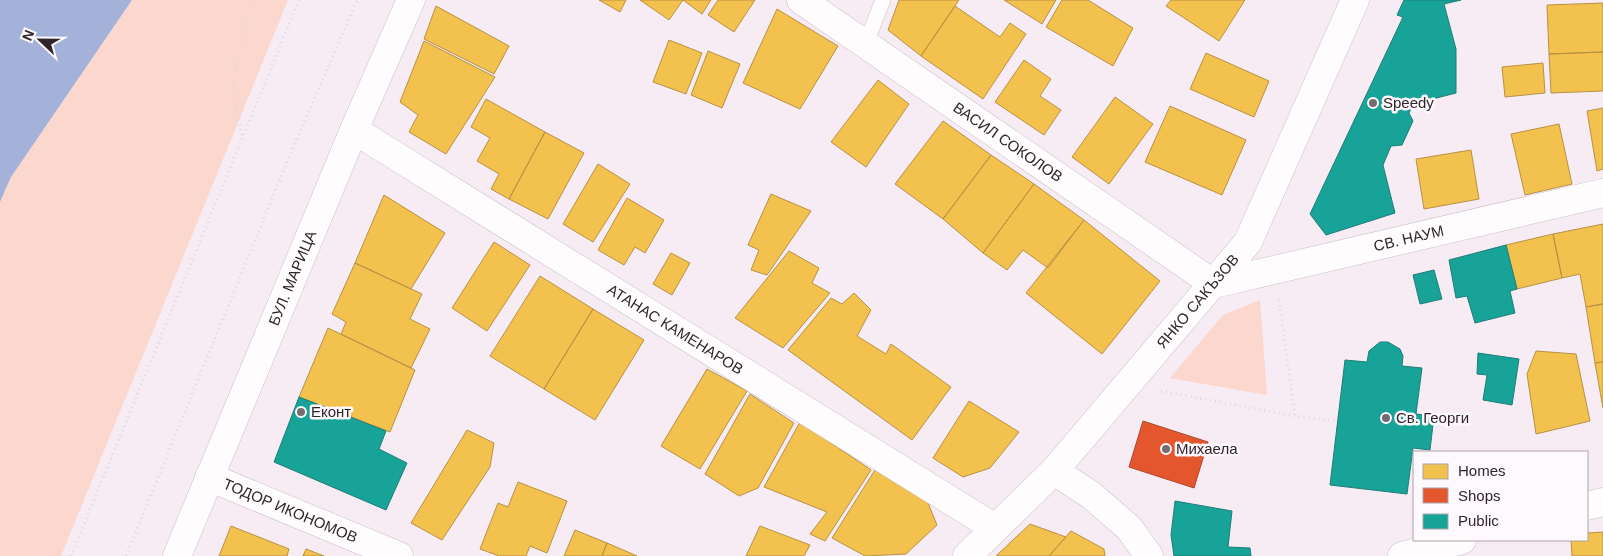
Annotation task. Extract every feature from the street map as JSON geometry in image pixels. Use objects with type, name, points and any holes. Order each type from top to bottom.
[{"type":"street","name":"БУЛ. МАРИЦА","points":[[177,556],[354,130],[411,0]]},
{"type":"street","name":"ВАСИЛ СОКОЛОВ","points":[[801,0],[1214,284]]},
{"type":"street","name":"ЯНКО САКЪЗОВ","points":[[967,556],[1054,471],[1129,385],[1248,242],[1355,0]]},
{"type":"street","name":"АТАНАС КАМЕНАРОВ","points":[[354,130],[995,528]]},
{"type":"street","name":"СВ. НАУМ","points":[[1214,284],[1603,193]]},
{"type":"street","points":[[1054,471],[1091,495],[1130,528],[1149,556]]},
{"type":"street","name":"ТОДОР ИКОНОМОВ","points":[[209,477],[399,556]]},
{"type":"street","points":[[1588,506],[1603,502]]},
{"type":"street","points":[[1402,556],[1458,541]]},
{"type":"lane","points":[[866,43],[883,0]]},
{"type":"path","points":[[242,135],[232,92],[246,20],[254,0]]},
{"type":"path","points":[[70,556],[299,0]]},
{"type":"path","points":[[126,556],[287,162],[357,0]]},
{"type":"path","points":[[1274,270],[1295,416]]},
{"type":"path","points":[[1129,385],[1295,416],[1337,421]]},
{"type":"shaded area","points":[[132,0],[288,0],[61,556],[0,556],[0,202],[11,177]]},
{"type":"shaded area","points":[[1260,300],[1267,395],[1170,378],[1223,315]]},
{"type":"water","points":[[0,0],[132,0],[11,177],[0,202]]},
{"type":"building: Homes","points":[[599,0],[626,0],[620,12]]},
{"type":"building: Homes","points":[[640,0],[683,0],[669,20]]},
{"type":"building: Homes","points":[[683,0],[711,0],[702,14]]},
{"type":"building: Homes","points":[[718,0],[755,0],[734,32],[708,15]]},
{"type":"building: Homes","points":[[899,0],[959,0],[921,56],[888,30]]},
{"type":"building: Homes","points":[[1004,0],[1056,0],[1042,24]]},
{"type":"building: Homes","points":[[1062,0],[1088,0],[1133,28],[1113,66],[1046,27]]},
{"type":"building: Homes","points":[[1171,0],[1245,0],[1219,41],[1166,6]]},
{"type":"building: Homes","points":[[1603,3],[1603,52],[1549,54],[1547,5]]},
{"type":"building: Homes","points":[[436,6],[509,46],[494,74],[424,39]]},
{"type":"building: Homes","points":[[955,6],[1000,37],[1010,23],[1026,34],[983,99],[921,56]]},
{"type":"building: Homes","points":[[777,9],[838,46],[800,109],[743,83]]},
{"type":"building: Homes","points":[[669,40],[702,53],[686,94],[653,82]]},
{"type":"building: Homes","points":[[424,41],[495,77],[446,154],[409,132],[418,115],[400,102]]},
{"type":"building: Homes","points":[[708,51],[740,64],[722,108],[691,95]]},
{"type":"building: Homes","points":[[1603,52],[1603,91],[1551,93],[1549,54]]},
{"type":"building: Homes","points":[[1206,53],[1269,81],[1254,117],[1190,89]]},
{"type":"building: Homes","points":[[1024,60],[1051,79],[1040,96],[1061,110],[1044,135],[995,102]]},
{"type":"building: Homes","points":[[1543,63],[1545,93],[1505,97],[1502,67]]},
{"type":"building: Homes","points":[[878,80],[909,104],[866,167],[831,142]]},
{"type":"building: Homes","points":[[1115,97],[1153,124],[1109,184],[1072,157]]},
{"type":"building: Homes","points":[[486,99],[545,132],[509,199],[491,189],[499,174],[477,161],[490,138],[471,127]]},
{"type":"building: Homes","points":[[1170,106],[1246,140],[1222,195],[1145,162]]},
{"type":"building: Homes","points":[[1603,108],[1603,169],[1597,171],[1587,111]]},
{"type":"building: Homes","points":[[943,121],[991,155],[943,219],[895,184]]},
{"type":"building: Homes","points":[[1559,124],[1572,184],[1525,195],[1511,134]]},
{"type":"building: Homes","points":[[545,132],[584,153],[548,219],[509,199]]},
{"type":"building: Homes","points":[[1471,150],[1479,199],[1424,209],[1416,159]]},
{"type":"building: Homes","points":[[991,155],[1034,184],[983,253],[943,219]]},
{"type":"building: Homes","points":[[598,164],[630,184],[593,242],[563,224]]},
{"type":"building: Homes","points":[[1034,184],[1084,220],[1048,268],[1023,250],[1007,270],[983,253]]},
{"type":"building: Homes","points":[[771,194],[811,211],[767,275],[751,270],[759,250],[748,245]]},
{"type":"building: Homes","points":[[384,195],[445,233],[411,289],[355,263]]},
{"type":"building: Homes","points":[[627,198],[664,220],[645,253],[635,247],[624,265],[598,250]]},
{"type":"building: Homes","points":[[1084,220],[1160,281],[1102,354],[1026,293]]},
{"type":"building: Homes","points":[[1603,224],[1603,304],[1586,307],[1580,274],[1562,278],[1553,234]]},
{"type":"building: Homes","points":[[1553,234],[1562,278],[1517,289],[1506,245]]},
{"type":"building: Homes","points":[[494,242],[530,265],[487,331],[452,308]]},
{"type":"building: Homes","points":[[789,251],[819,268],[812,283],[830,293],[783,348],[735,318]]},
{"type":"building: Homes","points":[[671,253],[690,263],[672,295],[653,284]]},
{"type":"building: Homes","points":[[355,263],[422,294],[410,319],[430,329],[411,368],[341,334],[346,322],[332,314]]},
{"type":"building: Homes","points":[[540,276],[593,309],[544,389],[490,356]]},
{"type":"building: Homes","points":[[854,293],[871,310],[857,336],[886,354],[891,344],[951,387],[912,440],[788,350],[831,298],[842,304]]},
{"type":"building: Homes","points":[[1603,304],[1603,362],[1595,363],[1586,307]]},
{"type":"building: Homes","points":[[593,309],[644,340],[595,420],[544,389]]},
{"type":"building: Homes","points":[[328,328],[415,370],[390,432],[299,397]]},
{"type":"building: Homes","points":[[1536,351],[1576,354],[1590,421],[1536,434],[1527,374]]},
{"type":"building: Homes","points":[[1603,362],[1603,408],[1595,363]]},
{"type":"building: Homes","points":[[707,369],[747,391],[700,469],[661,446]]},
{"type":"building: Homes","points":[[750,394],[794,423],[758,488],[739,496],[705,474]]},
{"type":"building: Homes","points":[[969,401],[1019,432],[990,468],[963,477],[933,458]]},
{"type":"building: Homes","points":[[800,422],[871,470],[825,541],[810,534],[827,512],[764,487]]},
{"type":"building: Homes","points":[[467,430],[494,443],[490,467],[442,540],[411,523]]},
{"type":"building: Homes","points":[[875,470],[926,498],[937,525],[906,554],[865,556],[832,538]]},
{"type":"building: Homes","points":[[518,482],[567,501],[547,553],[530,546],[526,556],[499,556],[480,549],[498,503],[508,507]]},
{"type":"building: Homes","points":[[1030,524],[1066,537],[1049,556],[996,556]]},
{"type":"building: Homes","points":[[231,526],[289,549],[287,556],[219,556]]},
{"type":"building: Homes","points":[[760,526],[810,545],[804,556],[746,556]]},
{"type":"building: Homes","points":[[575,530],[607,543],[602,556],[564,556]]},
{"type":"building: Homes","points":[[1071,531],[1104,549],[1105,556],[1049,556]]},
{"type":"building: Homes","points":[[1603,532],[1603,556],[1572,556],[1571,541],[1588,541],[1588,533]]},
{"type":"building: Homes","points":[[607,543],[637,556],[602,556]]},
{"type":"building: Homes","points":[[306,549],[324,556],[303,556]]},
{"type":"building: Shops","points":[[1143,421],[1208,442],[1194,488],[1129,467]]},
{"type":"building: Public","points":[[1404,0],[1461,0],[1444,4],[1456,49],[1456,93],[1413,104],[1409,113],[1413,121],[1402,145],[1391,146],[1383,165],[1395,213],[1326,235],[1310,214],[1403,17],[1397,15]]},
{"type":"building: Public","points":[[1506,245],[1517,289],[1510,291],[1515,313],[1475,323],[1467,296],[1456,298],[1449,260]]},
{"type":"building: Public","points":[[1434,270],[1442,299],[1420,304],[1413,275]]},
{"type":"building: Public","name":"Св. Георги","points":[[1380,342],[1388,342],[1400,349],[1403,356],[1402,366],[1422,368],[1416,414],[1434,416],[1430,450],[1413,448],[1407,494],[1330,485],[1345,360],[1367,362],[1369,351]]},
{"type":"building: Public","points":[[1478,353],[1519,359],[1512,405],[1483,400],[1487,375],[1477,374]]},
{"type":"building: Public","points":[[299,397],[386,431],[379,449],[407,463],[386,510],[274,462]]},
{"type":"building: Public","points":[[1175,501],[1232,511],[1228,547],[1250,548],[1251,556],[1174,556],[1171,535]]},
{"type":"place","name":"Speedy","points":[[1373,103]]},
{"type":"place","name":"Еконт","points":[[301,412]]},
{"type":"place","name":"Св. Георги","points":[[1386,418]]},
{"type":"place","name":"Михаела","points":[[1166,449]]}]
